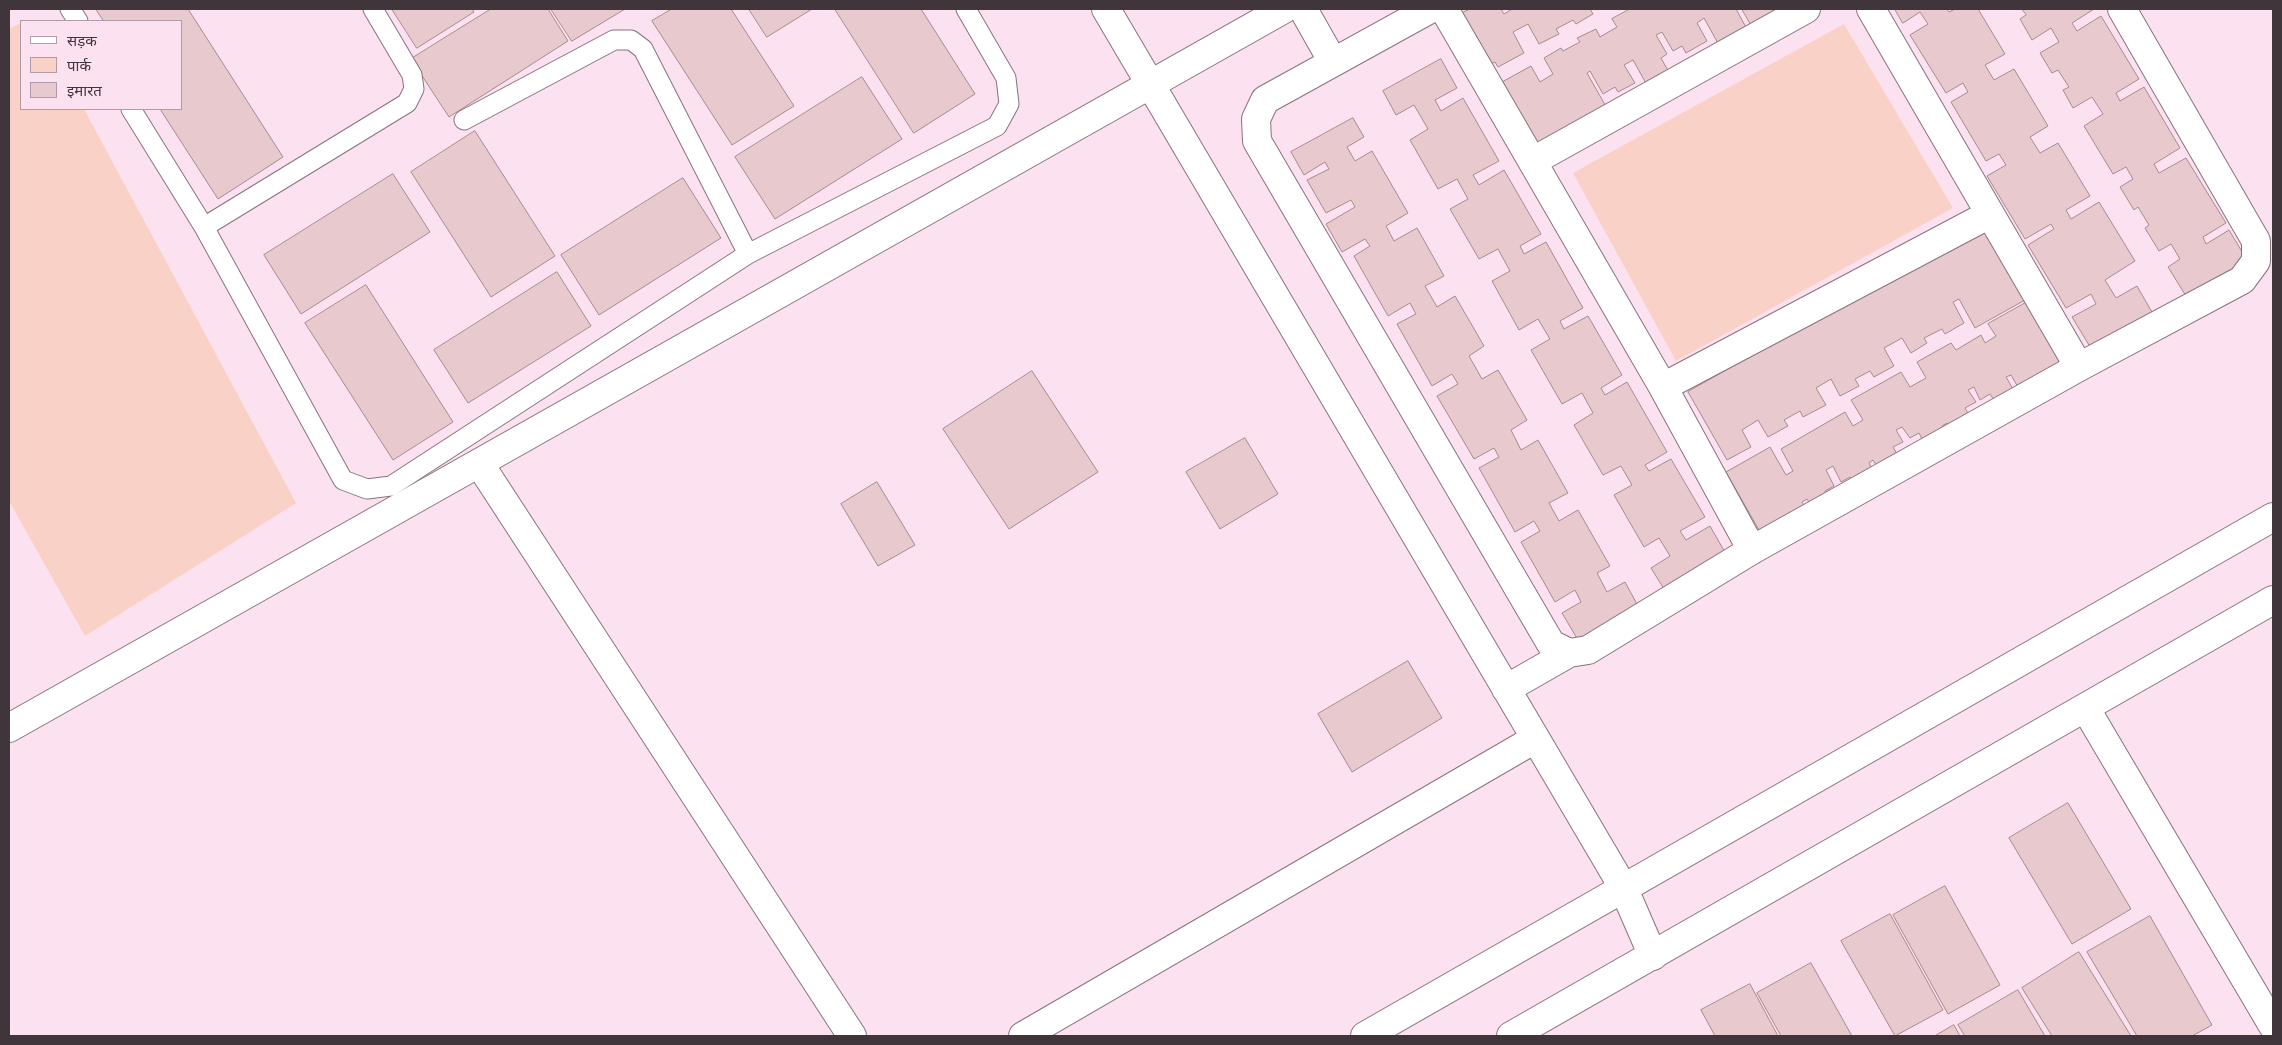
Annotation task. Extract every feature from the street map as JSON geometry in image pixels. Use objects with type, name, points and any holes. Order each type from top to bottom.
[{"type":"street","points":[[1106,9],[1623,887],[1653,956]]},
{"type":"street","points":[[9,728],[1284,9]]},
{"type":"street","points":[[1303,9],[1333,62]]},
{"type":"street","points":[[1430,9],[1265,100],[1256,119],[1257,141],[1551,644],[1569,653]]},
{"type":"street","points":[[1444,9],[1663,387],[1752,550]]},
{"type":"street","points":[[1533,161],[1806,9]]},
{"type":"street","points":[[1871,9],[2078,367]]},
{"type":"street","points":[[1506,689],[1569,653],[1588,650],[1752,550],[2078,367],[2242,280],[2256,261],[2256,241],[2122,9]]},
{"type":"street","points":[[1663,387],[1990,214]]},
{"type":"street","points":[[479,463],[852,1036]]},
{"type":"street","points":[[1365,1036],[2273,517]]},
{"type":"street","points":[[1512,1036],[2086,709],[2273,600]]},
{"type":"street","points":[[2086,709],[2273,1026]]},
{"type":"street","points":[[1022,1036],[1535,739]]},
{"type":"lane","points":[[70,9],[77,20]]},
{"type":"lane","points":[[204,227],[407,103],[414,89],[412,75],[373,9]]},
{"type":"lane","points":[[133,110],[204,227],[342,480],[367,489],[390,486],[748,254],[997,126],[1009,104],[1006,78],[966,9]]},
{"type":"lane","points":[[464,120],[614,40],[631,40],[643,49],[748,254]]},
{"type":"green space","points":[[20,24],[20,110],[85,110],[296,503],[85,636],[9,501],[9,29]]},
{"type":"green space","points":[[1844,24],[1953,208],[1676,361],[1573,173]]},
{"type":"building","points":[[96,9],[188,9],[283,157],[218,199],[161,110],[182,110],[182,20],[103,20]]},
{"type":"building","points":[[392,9],[472,9],[474,12],[417,48]]},
{"type":"building","points":[[491,9],[548,9],[568,41],[449,117],[411,59]]},
{"type":"building","points":[[551,9],[625,9],[572,41]]},
{"type":"building","points":[[672,9],[731,9],[794,106],[732,145],[652,21]]},
{"type":"building","points":[[749,9],[812,9],[767,37]]},
{"type":"building","points":[[835,9],[921,9],[975,94],[914,133]]},
{"type":"building","points":[[1470,9],[1501,9],[1504,14],[1512,9],[1590,9],[1593,14],[1576,24],[1573,20],[1556,29],[1559,34],[1539,44],[1528,24],[1513,32],[1524,53],[1498,67],[1495,62],[1487,66],[1458,15]]},
{"type":"building","points":[[1630,9],[1736,9],[1748,31],[1720,47],[1704,18],[1697,23],[1707,41],[1686,53],[1682,46],[1673,51],[1662,32],[1656,35],[1667,54],[1661,58],[1670,74],[1648,87],[1633,60],[1624,65],[1635,83],[1618,92],[1615,87],[1603,94],[1590,71],[1587,73],[1608,110],[1540,148],[1502,82],[1531,66],[1540,82],[1553,74],[1544,58],[1561,48],[1563,51],[1580,42],[1577,38],[1596,29],[1600,37],[1617,27],[1612,19]]},
{"type":"building","points":[[1742,9],[1787,9],[1753,28]]},
{"type":"building","points":[[1895,9],[1947,9],[1949,12],[1955,9],[1978,9],[2005,54],[1985,65],[1994,80],[2014,69],[2048,126],[2030,137],[2040,153],[2058,143],[2090,196],[2066,210],[2071,219],[2099,202],[2135,261],[2105,280],[2116,298],[2137,286],[2153,314],[2092,350],[2072,317],[2096,304],[2091,294],[2066,308],[2028,245],[2054,229],[2051,224],[2025,239],[1987,176],[2006,165],[1999,154],[1986,161],[1951,102],[1968,92],[1963,83],[1946,93],[1910,35],[1928,24],[1920,12],[1903,23]]},
{"type":"building","points":[[2022,9],[2094,9],[2072,23],[2077,31],[2101,16],[2139,79],[2116,93],[2120,101],[2144,87],[2180,148],[2154,164],[2159,173],[2186,158],[2226,223],[2203,237],[2206,244],[2229,230],[2250,265],[2189,301],[2168,267],[2180,259],[2171,244],[2159,251],[2145,228],[2149,225],[2138,207],[2134,210],[2120,187],[2133,179],[2126,167],[2113,174],[2084,126],[2103,114],[2092,97],[2073,108],[2063,90],[2069,87],[2058,70],[2052,73],[2040,53],[2059,42],[2051,28],[2032,40],[2020,19],[2026,15]]},
{"type":"building","points":[[1441,59],[1457,88],[1435,100],[1441,111],[1463,98],[1499,161],[1473,175],[1479,185],[1504,170],[1541,234],[1520,246],[1524,254],[1546,242],[1583,308],[1560,321],[1564,329],[1588,316],[1622,375],[1601,388],[1605,395],[1627,382],[1667,452],[1645,465],[1649,471],[1671,459],[1705,517],[1680,531],[1686,540],[1710,526],[1726,554],[1664,589],[1651,568],[1670,556],[1659,538],[1644,547],[1614,495],[1632,485],[1621,466],[1603,475],[1574,425],[1593,413],[1582,393],[1562,404],[1531,350],[1550,339],[1538,319],[1519,330],[1492,281],[1510,271],[1498,249],[1479,259],[1450,209],[1468,199],[1457,179],[1438,189],[1410,140],[1428,129],[1414,105],[1396,115],[1383,91]]},
{"type":"building","points":[[862,77],[902,139],[775,219],[735,157]]},
{"type":"building","points":[[1353,118],[1364,137],[1347,147],[1355,161],[1372,151],[1408,213],[1386,226],[1394,241],[1417,228],[1444,276],[1425,286],[1437,307],[1455,296],[1484,346],[1469,356],[1482,379],[1498,370],[1527,420],[1511,430],[1521,450],[1538,440],[1568,493],[1549,503],[1559,521],[1578,510],[1610,566],[1597,573],[1607,592],[1625,582],[1638,606],[1578,640],[1562,613],[1581,602],[1575,590],[1555,602],[1521,542],[1540,531],[1534,521],[1515,532],[1479,468],[1499,457],[1494,448],[1474,459],[1437,396],[1458,384],[1452,374],[1432,386],[1397,324],[1416,314],[1410,303],[1388,316],[1354,256],[1370,246],[1365,239],[1342,252],[1326,224],[1355,207],[1351,200],[1326,213],[1307,180],[1329,169],[1325,162],[1304,175],[1291,152]]},
{"type":"building","points":[[475,131],[555,256],[491,297],[411,172]]},
{"type":"building","points":[[393,174],[430,232],[301,314],[264,255]]},
{"type":"building","points":[[683,178],[721,238],[599,315],[561,255]]},
{"type":"building","points":[[1983,226],[2025,300],[1975,328],[1959,299],[1953,302],[1964,323],[1945,334],[1942,329],[1924,338],[1927,343],[1911,353],[1902,338],[1884,348],[1894,366],[1874,377],[1870,371],[1855,379],[1859,386],[1840,396],[1831,379],[1816,388],[1826,405],[1803,417],[1800,411],[1784,420],[1788,426],[1768,437],[1758,420],[1742,430],[1751,447],[1727,460],[1688,392]]},
{"type":"building","points":[[557,272],[591,326],[468,403],[434,350]]},
{"type":"building","points":[[366,285],[453,422],[393,460],[305,323]]},
{"type":"building","points":[[2029,301],[2068,368],[2022,394],[2011,375],[2006,377],[2013,389],[1994,400],[1990,394],[1980,400],[1974,387],[1968,390],[1976,402],[1965,408],[1969,415],[1949,426],[1947,423],[1942,426],[1944,430],[1923,441],[1919,433],[1910,438],[1902,427],[1896,430],[1903,442],[1893,447],[1898,456],[1877,467],[1873,460],[1869,463],[1873,471],[1853,483],[1850,477],[1841,482],[1833,466],[1826,470],[1834,486],[1825,491],[1828,496],[1811,506],[1807,499],[1802,502],[1809,513],[1764,539],[1726,472],[1770,447],[1786,475],[1793,471],[1781,449],[1845,412],[1853,426],[1863,420],[1851,400],[1901,372],[1910,387],[1926,378],[1917,362],[1951,343],[1956,350],[1981,335],[1985,343],[1996,336],[1988,324]]},
{"type":"building","points":[[1032,371],[1098,472],[1009,529],[943,429]]},
{"type":"building","points":[[1245,438],[1278,494],[1220,529],[1186,472]]},
{"type":"building","points":[[877,482],[915,545],[878,566],[841,504]]},
{"type":"building","points":[[1408,661],[1442,718],[1352,772],[1318,714]]},
{"type":"building","points":[[2068,803],[2131,909],[2072,944],[2009,838]]},
{"type":"building","points":[[1945,886],[2000,985],[1948,1014],[1893,915]]},
{"type":"building","points":[[1890,914],[1943,1010],[1895,1036],[1841,941]]},
{"type":"building","points":[[2150,916],[2212,1025],[2192,1036],[2137,1036],[2087,952]]},
{"type":"building","points":[[2079,952],[2131,1036],[2052,1036],[2022,988]]},
{"type":"building","points":[[1811,963],[1852,1036],[1781,1036],[1757,993]]},
{"type":"building","points":[[1750,984],[1778,1036],[1715,1036],[1701,1010]]},
{"type":"building","points":[[2018,990],[2045,1036],[1965,1036],[1958,1025]]},
{"type":"building","points":[[1954,1025],[1960,1036],[1935,1036]]}]
